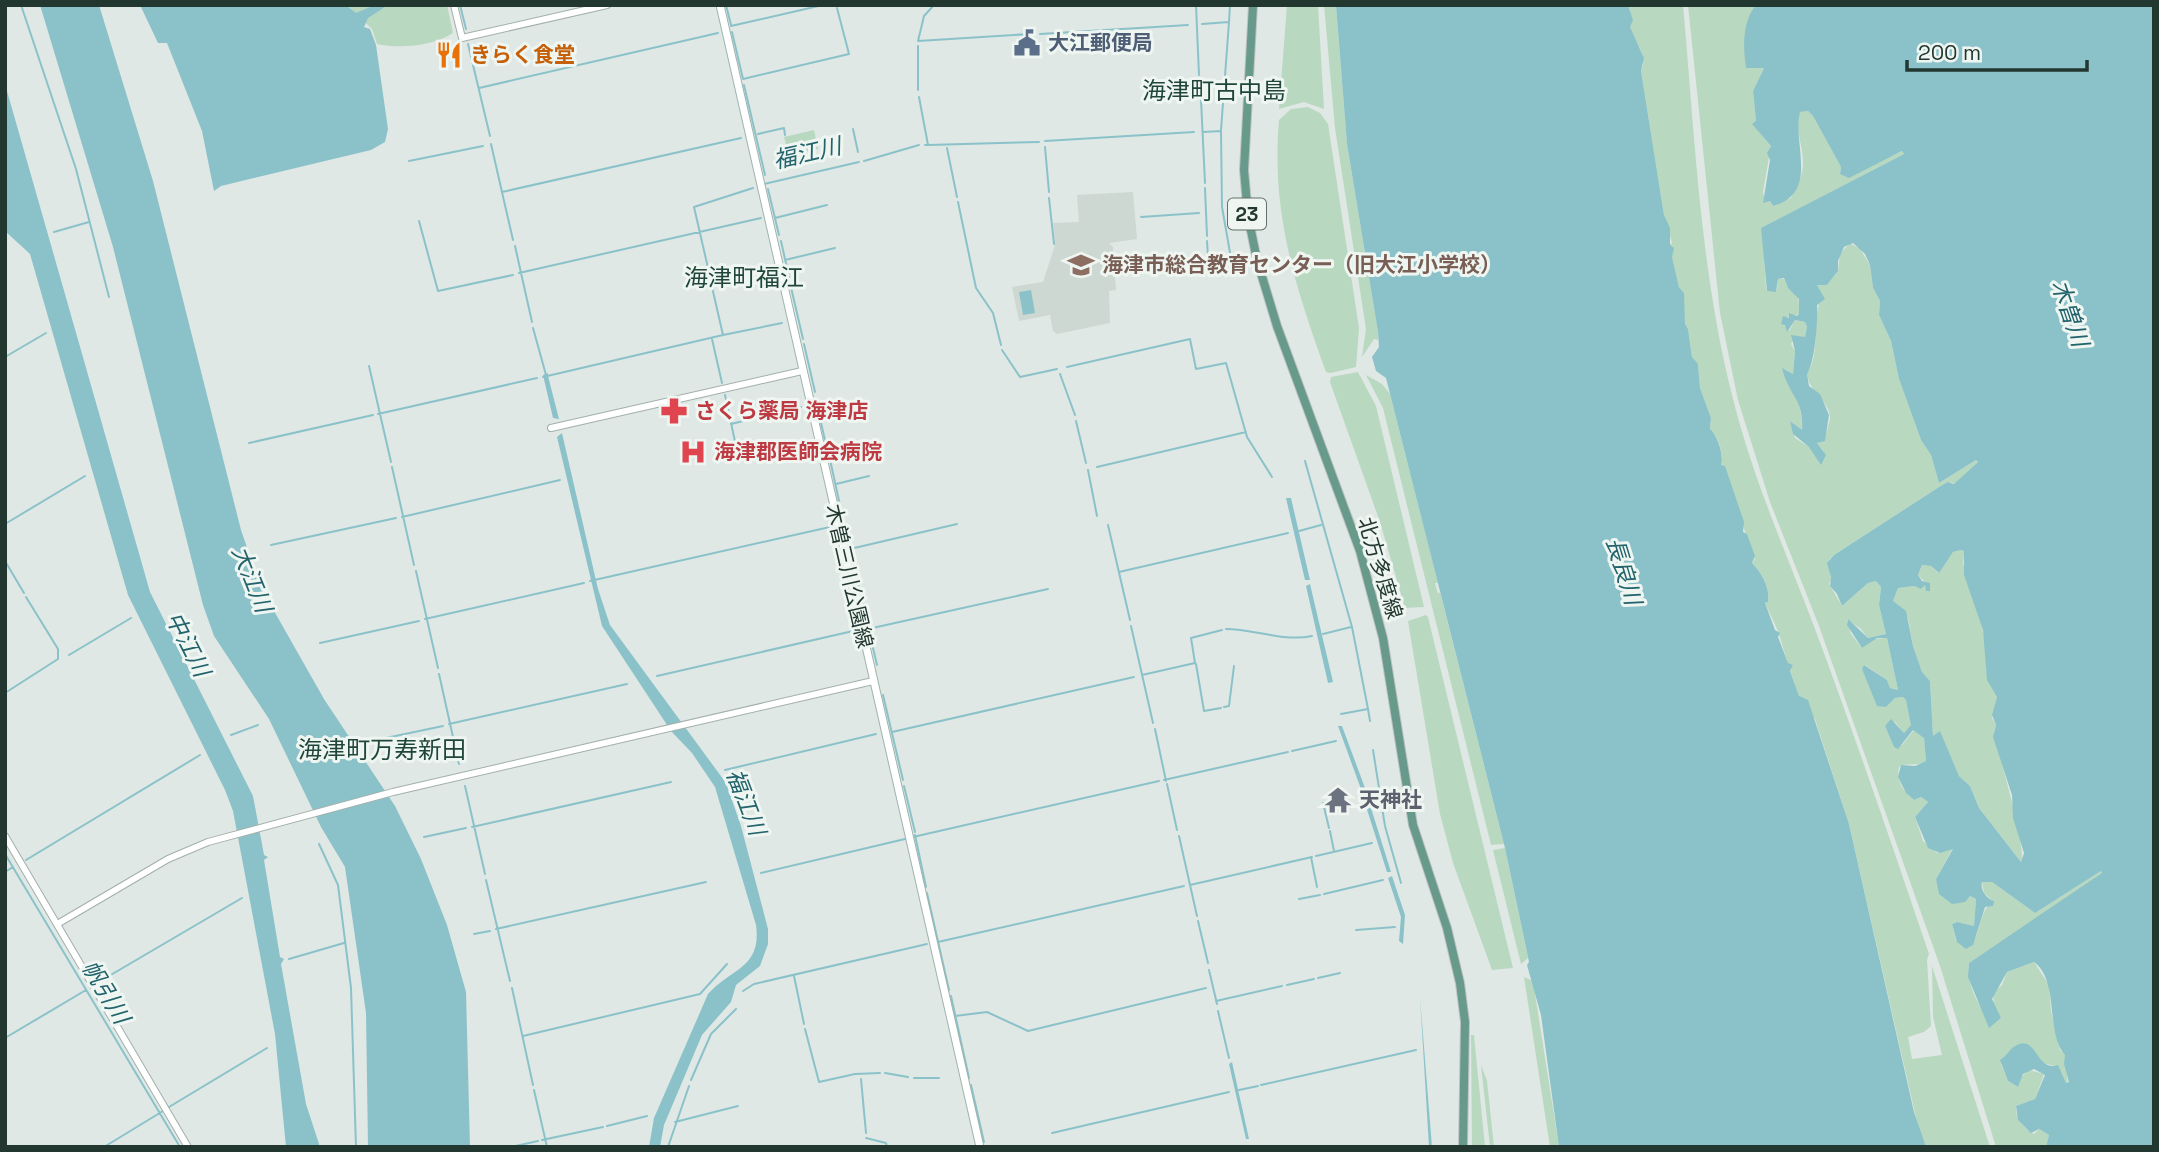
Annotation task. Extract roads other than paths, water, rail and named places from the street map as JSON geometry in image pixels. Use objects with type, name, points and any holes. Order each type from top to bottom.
[{"type":"main road","name":"木曽三川公園線","points":[[720,5],[980,1147]]},
{"type":"main road","name":"北方多度線","points":[[1254,5],[1244,170],[1248,216],[1256,260],[1277,326],[1360,551],[1383,638],[1413,825],[1447,928],[1461,983],[1465,1044],[1463,1147]]},
{"type":"street","points":[[454,5],[462,38],[607,5]]},
{"type":"street","points":[[551,428],[802,371]]},
{"type":"street","points":[[59,923],[178,854],[232,836],[393,792],[873,681]]},
{"type":"street","points":[[5,836],[59,923],[188,1147]]},
{"type":"water","name":"大江川","points":[[40,5],[99,5],[153,181],[241,530],[261,588],[324,699],[395,806],[421,859],[447,925],[466,992],[470,1147],[368,1147],[366,1013],[345,867],[321,827],[269,719],[214,636],[203,605],[113,247]]},
{"type":"water","points":[[140,5],[346,5],[356,13],[375,5],[388,5],[368,18],[364,27],[370,29],[376,45],[388,129],[385,142],[371,150],[221,186],[214,191],[202,131],[167,43],[158,43]]},
{"type":"water","name":"長良川","points":[[1336,5],[1628,5],[1633,20],[1630,27],[1644,58],[1641,71],[1664,215],[1670,228],[1670,245],[1674,248],[1672,257],[1679,287],[1684,293],[1685,324],[1692,357],[1698,364],[1700,388],[1711,418],[1710,429],[1720,446],[1721,465],[1725,466],[1744,522],[1743,532],[1747,534],[1755,556],[1752,563],[1766,586],[1768,602],[1765,603],[1775,630],[1780,633],[1778,637],[1788,663],[1793,665],[1790,671],[1799,696],[1808,700],[1849,824],[1914,1112],[1926,1147],[1559,1147],[1541,1015],[1527,965],[1529,962],[1505,848],[1386,378],[1376,371],[1372,357],[1379,347],[1378,332],[1347,144]]},
{"type":"water","name":"木曽川","points":[[1756,5],[2154,5],[2154,1147],[2046,1147],[2049,1135],[2039,1129],[2031,1133],[2018,1120],[2016,1106],[2035,1099],[2045,1075],[2034,1069],[2023,1074],[2018,1087],[2008,1081],[2000,1060],[2015,1046],[2024,1043],[2029,1045],[2045,1063],[2058,1065],[2066,1083],[2069,1082],[2064,1064],[2065,1055],[2055,1034],[2047,981],[2034,962],[2007,972],[1992,999],[2001,1018],[1989,1028],[1968,977],[1969,963],[2102,873],[2101,871],[2035,913],[1992,882],[1982,882],[1984,893],[1994,901],[1993,906],[1985,907],[1973,945],[1966,949],[1957,942],[1952,924],[1957,922],[1974,926],[1976,899],[1970,896],[1965,902],[1952,904],[1939,894],[1936,879],[1953,849],[1940,853],[1928,848],[1915,817],[1928,802],[1921,797],[1914,800],[1906,793],[1898,777],[1901,765],[1915,766],[1926,761],[1924,738],[1913,730],[1898,749],[1894,747],[1885,726],[1891,719],[1904,733],[1911,725],[1906,700],[1903,697],[1895,698],[1886,707],[1877,706],[1862,669],[1864,665],[1887,680],[1890,688],[1898,690],[1887,638],[1877,638],[1862,648],[1847,625],[1848,619],[1868,638],[1886,634],[1879,605],[1881,587],[1876,581],[1868,583],[1842,606],[1830,586],[1831,577],[1827,563],[1834,555],[1939,487],[1948,482],[1954,484],[1978,462],[1976,460],[1939,483],[1931,455],[1921,440],[1899,379],[1891,341],[1879,315],[1880,301],[1873,288],[1870,265],[1865,254],[1853,243],[1844,247],[1838,261],[1838,271],[1827,285],[1817,285],[1825,299],[1817,305],[1814,351],[1807,374],[1809,386],[1820,394],[1829,415],[1825,441],[1817,443],[1826,455],[1821,465],[1809,447],[1793,434],[1790,421],[1802,430],[1801,411],[1782,368],[1793,374],[1795,351],[1791,335],[1805,337],[1807,327],[1805,322],[1795,320],[1787,332],[1785,325],[1781,324],[1783,316],[1789,318],[1789,313],[1797,316],[1799,314],[1799,299],[1788,288],[1784,278],[1778,279],[1776,292],[1767,291],[1761,228],[1904,154],[1902,151],[1849,178],[1840,174],[1841,167],[1813,116],[1808,111],[1800,112],[1798,124],[1801,166],[1796,190],[1787,200],[1773,206],[1770,201],[1763,203],[1770,160],[1767,153],[1771,146],[1752,124],[1756,121],[1753,91],[1764,68],[1746,68],[1745,35],[1751,12]],"holes":[[[1964,551],[1964,575],[1983,630],[1987,680],[1997,697],[1992,715],[1996,725],[1993,737],[2012,795],[2013,818],[2024,853],[2021,862],[1979,808],[1970,786],[1959,776],[1940,731],[1933,736],[1930,681],[1922,672],[1913,646],[1906,611],[1893,601],[1898,588],[1915,586],[1921,589],[1925,585],[1926,591],[1930,591],[1930,583],[1922,581],[1918,575],[1922,565],[1931,566],[1939,573],[1953,552]]]},
{"type":"water","points":[[5,84],[150,592],[253,796],[264,855],[268,857],[264,860],[280,957],[284,959],[281,964],[306,1104],[320,1147],[286,1147],[275,1034],[233,811],[128,595],[30,254],[5,231]]},
{"type":"water","points":[[1031,290],[1035,313],[1023,315],[1019,292]]},
{"type":"water","points":[[548,373],[559,419],[553,418],[543,375]]},
{"type":"water","points":[[562,433],[598,589],[610,625],[726,783],[741,826],[768,929],[768,944],[760,966],[736,985],[731,1002],[702,1035],[664,1125],[660,1147],[649,1147],[654,1118],[708,994],[750,959],[757,939],[756,925],[715,787],[692,753],[671,731],[602,626],[557,437]]},
{"type":"water","points":[[1286,498],[1291,498],[1310,580],[1305,580]]},
{"type":"water","points":[[1310,584],[1333,682],[1328,683],[1306,586]]},
{"type":"water","points":[[1338,726],[1342,726],[1365,788],[1361,789]]},
{"type":"water","points":[[1366,792],[1391,872],[1387,872],[1362,794]]},
{"type":"water","points":[[1392,876],[1405,915],[1403,944],[1399,941],[1401,917],[1388,878]]},
{"type":"water","points":[[1420,997],[1432,1147],[1429,1147]]},
{"type":"water","points":[[1232,1062],[1249,1139],[1246,1139],[1229,1064]]},
{"type":"waterway","points":[[21,5],[76,169],[109,297]]},
{"type":"waterway","points":[[460,5],[466,29]]},
{"type":"waterway","points":[[726,5],[731,25]]},
{"type":"waterway","points":[[731,26],[823,5]]},
{"type":"waterway","name":"福江川","points":[[918,41],[924,16],[934,5]]},
{"type":"waterway","points":[[1196,5],[1199,75]]},
{"type":"waterway","points":[[1229,22],[1230,5]]},
{"type":"waterway","points":[[743,79],[849,54],[837,8]]},
{"type":"waterway","points":[[1202,24],[1229,22],[1221,130]]},
{"type":"waterway","points":[[1040,34],[1188,25]]},
{"type":"waterway","points":[[732,32],[743,79]]},
{"type":"waterway","points":[[479,88],[718,33]]},
{"type":"waterway","points":[[918,41],[1030,34]]},
{"type":"waterway","points":[[468,44],[490,136]]},
{"type":"waterway","name":"福江川","points":[[918,46],[918,90]]},
{"type":"waterway","points":[[1200,79],[1205,183]]},
{"type":"waterway","points":[[744,85],[765,175]]},
{"type":"waterway","name":"福江川","points":[[919,97],[928,145],[925,145]]},
{"type":"waterway","points":[[758,134],[784,128],[785,135]]},
{"type":"waterway","points":[[853,129],[858,152]]},
{"type":"waterway","points":[[1203,132],[1221,131],[1222,207],[1232,264]]},
{"type":"waterway","points":[[1045,141],[1194,132]]},
{"type":"waterway","points":[[502,192],[741,138]]},
{"type":"waterway","points":[[928,145],[1039,142]]},
{"type":"waterway","points":[[491,144],[513,240]]},
{"type":"waterway","name":"福江川","points":[[864,161],[919,145]]},
{"type":"waterway","points":[[409,161],[483,146]]},
{"type":"waterway","points":[[1045,147],[1049,192]]},
{"type":"waterway","points":[[947,148],[957,197]]},
{"type":"waterway","name":"福江川","points":[[764,184],[859,162]]},
{"type":"waterway","name":"福江川","points":[[711,281],[694,207],[753,188]]},
{"type":"waterway","points":[[1205,188],[1207,236]]},
{"type":"waterway","points":[[768,189],[779,235]]},
{"type":"waterway","points":[[1049,198],[1054,244]]},
{"type":"waterway","points":[[958,202],[976,288],[993,313],[1001,345]]},
{"type":"waterway","points":[[775,218],[827,205]]},
{"type":"waterway","points":[[1141,217],[1199,213]]},
{"type":"waterway","points":[[519,273],[761,218]]},
{"type":"waterway","points":[[419,221],[438,291],[513,275]]},
{"type":"waterway","points":[[54,232],[89,222]]},
{"type":"waterway","points":[[781,241],[789,277]]},
{"type":"waterway","points":[[1207,241],[1208,257]]},
{"type":"waterway","points":[[515,246],[532,322]]},
{"type":"waterway","points":[[785,260],[835,248]]},
{"type":"waterway","points":[[1142,265],[1199,256]]},
{"type":"waterway","points":[[790,283],[803,339]]},
{"type":"waterway","name":"福江川","points":[[543,377],[723,335],[712,287]]},
{"type":"waterway","points":[[723,335],[782,323]]},
{"type":"waterway","points":[[533,328],[546,375]]},
{"type":"waterway","points":[[5,357],[46,333]]},
{"type":"waterway","points":[[712,339],[722,383]]},
{"type":"waterway","points":[[1067,367],[1190,339],[1196,369],[1226,363]]},
{"type":"waterway","points":[[804,344],[815,392]]},
{"type":"waterway","points":[[1002,350],[1020,377],[1057,369]]},
{"type":"waterway","points":[[1226,363],[1247,437],[1272,477]]},
{"type":"waterway","points":[[369,366],[391,462]]},
{"type":"waterway","points":[[1060,374],[1075,415]]},
{"type":"waterway","points":[[378,414],[537,378]]},
{"type":"waterway","points":[[725,395],[739,460],[811,445]]},
{"type":"waterway","points":[[816,401],[827,449]]},
{"type":"waterway","points":[[731,424],[801,407]]},
{"type":"waterway","points":[[249,443],[373,415]]},
{"type":"waterway","points":[[1076,421],[1086,463]]},
{"type":"waterway","points":[[1097,467],[1246,432]]},
{"type":"waterway","points":[[829,455],[843,519]]},
{"type":"waterway","points":[[1305,461],[1352,627],[1368,709]]},
{"type":"waterway","points":[[392,467],[414,565]]},
{"type":"waterway","points":[[1088,470],[1097,516]]},
{"type":"waterway","points":[[5,524],[85,476]]},
{"type":"waterway","points":[[836,484],[869,476]]},
{"type":"waterway","points":[[402,517],[560,480]]},
{"type":"waterway","points":[[271,545],[396,518]]},
{"type":"waterway","points":[[844,524],[856,573]]},
{"type":"waterway","points":[[850,549],[957,524]]},
{"type":"waterway","points":[[1108,525],[1130,620]]},
{"type":"waterway","points":[[1299,531],[1321,525]]},
{"type":"waterway","points":[[590,581],[830,527]]},
{"type":"waterway","points":[[1119,572],[1288,533]]},
{"type":"waterway","points":[[5,561],[24,593]]},
{"type":"waterway","points":[[416,571],[438,668]]},
{"type":"waterway","points":[[857,580],[877,665]]},
{"type":"waterway","points":[[425,619],[584,583]]},
{"type":"waterway","points":[[868,629],[1048,589]]},
{"type":"waterway","points":[[5,693],[58,659],[58,649],[26,597]]},
{"type":"waterway","points":[[69,655],[131,618]]},
{"type":"waterway","points":[[320,643],[419,621]]},
{"type":"waterway","points":[[1131,626],[1153,723]]},
{"type":"waterway","points":[[1323,634],[1351,627]]},
{"type":"waterway","points":[[1226,629],[1291,637],[1312,636]]},
{"type":"waterway","points":[[1142,675],[1195,663],[1191,638],[1222,630]]},
{"type":"waterway","points":[[657,676],[853,631]]},
{"type":"waterway","points":[[1196,664],[1204,711],[1221,708]]},
{"type":"waterway","points":[[1224,707],[1229,706],[1234,666]]},
{"type":"waterway","points":[[439,674],[459,764]]},
{"type":"waterway","points":[[892,732],[1134,677]]},
{"type":"waterway","points":[[449,724],[627,684]]},
{"type":"waterway","points":[[883,695],[903,780]]},
{"type":"waterway","points":[[1341,714],[1368,709],[1370,721]]},
{"type":"waterway","points":[[231,735],[258,725]]},
{"type":"waterway","points":[[381,739],[443,726]]},
{"type":"waterway","points":[[1155,729],[1166,781]]},
{"type":"waterway","points":[[725,770],[876,734]]},
{"type":"waterway","points":[[1292,751],[1336,741]]},
{"type":"waterway","points":[[1373,750],[1385,826],[1401,883]]},
{"type":"waterway","points":[[1164,780],[1288,752]]},
{"type":"waterway","points":[[26,860],[200,755]]},
{"type":"waterway","points":[[913,837],[1159,781]]},
{"type":"waterway","points":[[472,827],[671,782]]},
{"type":"waterway","points":[[1167,784],[1177,830]]},
{"type":"waterway","points":[[465,786],[485,874]]},
{"type":"waterway","points":[[904,786],[915,832]]},
{"type":"waterway","points":[[1323,803],[1329,828]]},
{"type":"waterway","points":[[424,837],[466,828]]},
{"type":"waterway","points":[[1330,831],[1334,851]]},
{"type":"waterway","points":[[915,835],[926,887]]},
{"type":"waterway","points":[[1179,836],[1197,916]]},
{"type":"waterway","points":[[761,873],[905,839]]},
{"type":"waterway","points":[[1316,856],[1372,843]]},
{"type":"waterway","points":[[319,844],[338,885],[351,988],[356,1147]]},
{"type":"waterway","name":"帆引川","points":[[5,854],[180,1147]]},
{"type":"waterway","points":[[1311,857],[1317,887]]},
{"type":"waterway","points":[[1190,885],[1312,857]]},
{"type":"waterway","points":[[5,872],[13,867]]},
{"type":"waterway","points":[[486,880],[510,981]]},
{"type":"waterway","points":[[1324,894],[1383,880]]},
{"type":"waterway","points":[[496,929],[706,882]]},
{"type":"waterway","points":[[938,942],[1184,886]]},
{"type":"waterway","points":[[927,893],[949,990]]},
{"type":"waterway","points":[[1299,899],[1320,895]]},
{"type":"waterway","points":[[97,983],[242,898]]},
{"type":"waterway","points":[[1198,921],[1208,963]]},
{"type":"waterway","points":[[1356,930],[1395,927]]},
{"type":"waterway","points":[[474,934],[490,931]]},
{"type":"waterway","points":[[289,959],[344,943]]},
{"type":"waterway","points":[[743,991],[754,984],[927,944]]},
{"type":"waterway","points":[[523,1036],[700,994],[727,964]]},
{"type":"waterway","points":[[1209,970],[1217,1004]]},
{"type":"waterway","points":[[1318,978],[1340,973]]},
{"type":"waterway","points":[[794,976],[804,1024]]},
{"type":"waterway","points":[[1287,985],[1314,979]]},
{"type":"waterway","points":[[1216,1001],[1282,986]]},
{"type":"waterway","points":[[512,988],[533,1085]]},
{"type":"waterway","points":[[955,1016],[987,1012],[1028,1031],[1206,988]]},
{"type":"waterway","points":[[5,1038],[86,990]]},
{"type":"waterway","points":[[951,996],[969,1078]]},
{"type":"waterway","points":[[691,1080],[711,1034],[736,1009]]},
{"type":"waterway","points":[[1218,1011],[1229,1058]]},
{"type":"waterway","points":[[805,1029],[819,1082],[855,1074],[880,1073]]},
{"type":"waterway","points":[[169,1107],[267,1048]]},
{"type":"waterway","points":[[1261,1085],[1416,1050]]},
{"type":"waterway","points":[[885,1073],[908,1077]]},
{"type":"waterway","points":[[914,1078],[939,1078]]},
{"type":"waterway","points":[[861,1079],[866,1133]]},
{"type":"waterway","points":[[971,1085],[984,1142]]},
{"type":"waterway","points":[[668,1147],[689,1086]]},
{"type":"waterway","points":[[1239,1090],[1258,1086]]},
{"type":"waterway","points":[[534,1090],[547,1147]]},
{"type":"waterway","points":[[1052,1133],[1229,1092]]},
{"type":"waterway","points":[[675,1122],[738,1106]]},
{"type":"waterway","points":[[104,1147],[163,1111]]},
{"type":"waterway","points":[[607,1126],[647,1116]]},
{"type":"waterway","points":[[542,1140],[603,1127]]},
{"type":"waterway","points":[[866,1138],[886,1143],[887,1147]]},
{"type":"waterway","points":[[511,1147],[538,1141]]},
{"type":"place","name":"大江郵便局","points":[[1027,43]]},
{"type":"place","name":"きらく食堂","points":[[449,55]]},
{"type":"place","name":"海津市総合教育センター（旧大江小学校）","points":[[1081,265]]},
{"type":"place","name":"さくら薬局 海津店","points":[[674,411]]},
{"type":"place","name":"海津郡医師会病院","points":[[693,452]]},
{"type":"place","name":"天神社","points":[[1338,800]]},
{"type":"district","name":"海津町古中島","points":[[1214,91]]},
{"type":"district","name":"海津町福江","points":[[744,278]]},
{"type":"district","name":"海津町万寿新田","points":[[382,750]]},
{"type":"water label","name":"中江川","points":[[188,644]]}]
